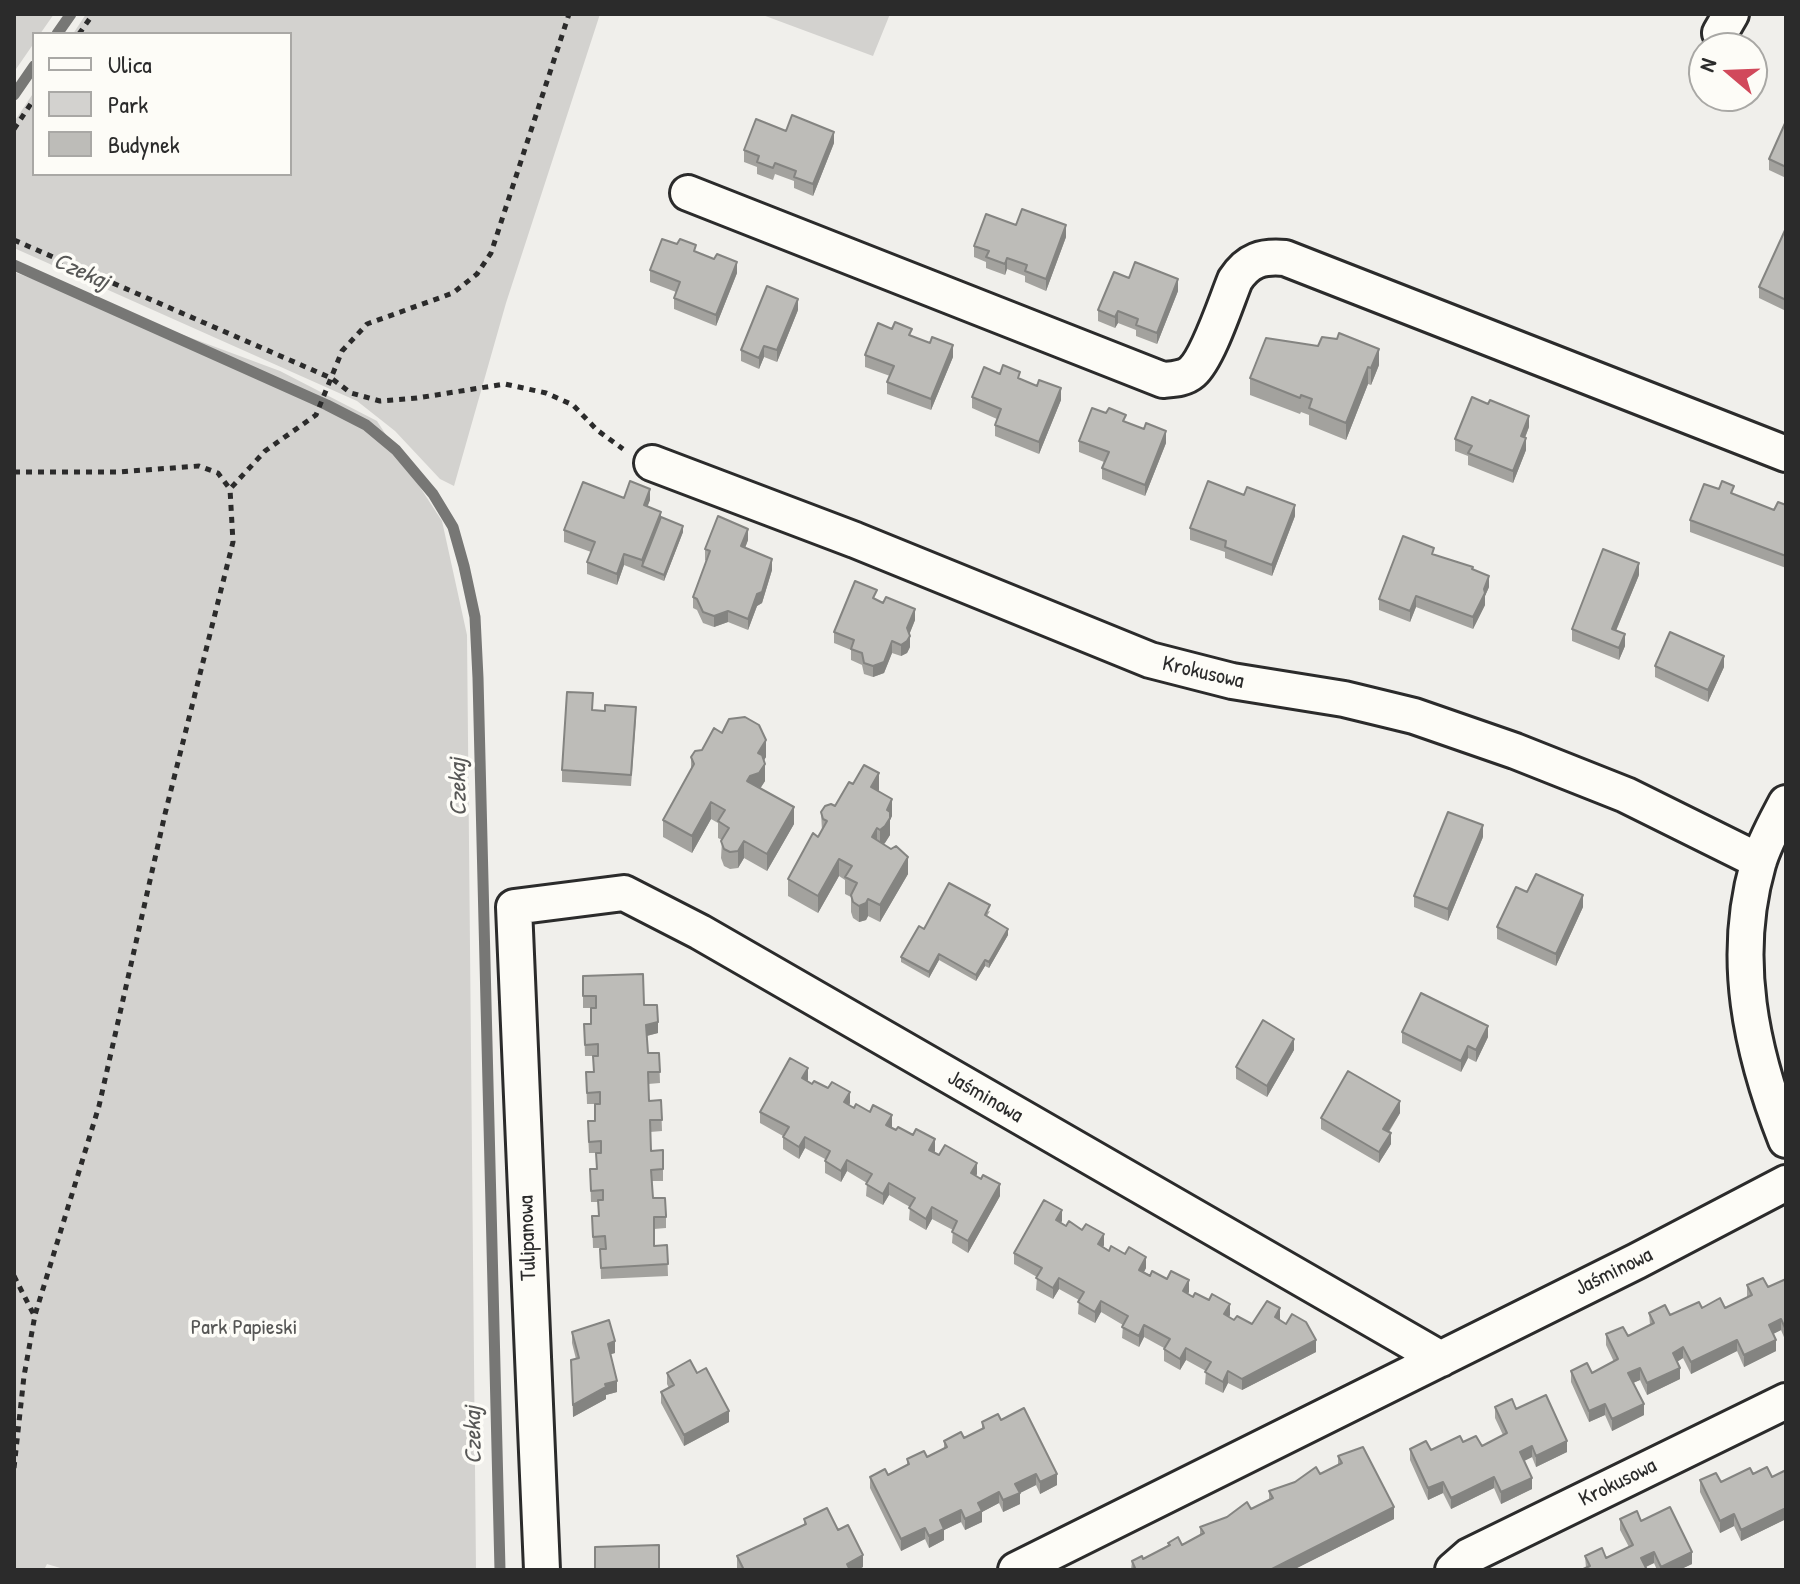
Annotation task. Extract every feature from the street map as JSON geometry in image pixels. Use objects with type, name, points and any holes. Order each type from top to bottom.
[{"type":"street","points":[[688,193],[1163,380],[1179,379],[1191,373],[1200,361],[1242,268],[1255,260],[1285,258],[1786,454]]},
{"type":"street","name":"Krokusowa","points":[[652,463],[855,540],[1150,660],[1232,681],[1344,699],[1414,716],[1515,751],[1626,795],[1759,861]]},
{"type":"street","points":[[1786,803],[1759,861],[1749,901],[1744,948],[1746,992],[1761,1070],[1786,1140]]},
{"type":"street","name":"Jaśminowa","points":[[514,907],[624,893],[700,932],[1441,1359]]},
{"type":"street","name":"Tulipanowa","points":[[514,907],[542,1570]]},
{"type":"street","name":"Jaśminowa","points":[[1016,1570],[1786,1183]]},
{"type":"street","name":"Krokusowa","points":[[1453,1570],[1469,1556],[1786,1401]]},
{"type":"path","points":[[80,32],[93,14]]},
{"type":"path","points":[[230,489],[265,451],[316,415],[342,351],[367,324],[453,293],[477,274],[491,253],[569,14]]},
{"type":"path","points":[[14,129],[32,102]]},
{"type":"path","points":[[14,240],[331,378],[351,393],[380,401],[505,384],[546,393],[573,405],[618,446],[652,463]]},
{"type":"path","points":[[14,472],[117,472],[199,466],[218,473],[230,489],[233,542],[165,814],[99,1106],[35,1315],[24,1376],[14,1468]]},
{"type":"path","points":[[14,1276],[35,1315]]},
{"type":"green space","points":[[14,14],[54,14],[41,32],[32,32],[32,46],[14,72]]},
{"type":"green space","points":[[86,14],[600,14],[506,303],[454,486],[440,479],[395,431],[357,401],[14,248],[14,122],[32,95],[32,176],[292,176],[292,32],[74,32]]},
{"type":"green space","points":[[760,14],[890,14],[873,56]]},
{"type":"green space","name":"Park Papieski","points":[[14,272],[280,371],[377,421],[442,521],[467,635],[476,1570],[67,1570],[47,1564],[44,1570],[14,1570]]},
{"type":"building","points":[[792,115],[834,132],[813,184],[794,177],[796,171],[775,163],[773,168],[757,162],[759,156],[744,150],[756,119],[786,131]]},
{"type":"building","points":[[1786,121],[1786,167],[1769,159]]},
{"type":"building","points":[[1022,209],[1066,225],[1046,279],[1025,271],[1027,265],[1007,258],[1005,264],[986,257],[989,251],[974,246],[986,214],[1016,225]]},
{"type":"building","points":[[1786,228],[1786,300],[1759,287]]},
{"type":"building","points":[[662,239],[677,244],[680,239],[696,245],[694,251],[714,259],[717,254],[737,262],[716,315],[674,298],[680,282],[650,270]]},
{"type":"building","points":[[1135,262],[1178,279],[1157,333],[1136,325],[1138,319],[1118,311],[1115,317],[1098,310],[1114,272],[1129,278]]},
{"type":"building","points":[[767,286],[798,299],[777,350],[764,346],[759,358],[741,350]]},
{"type":"building","points":[[895,322],[912,329],[909,335],[930,343],[932,337],[953,345],[931,399],[887,382],[894,366],[865,355],[878,323],[892,329]]},
{"type":"building","points":[[1339,333],[1379,349],[1371,368],[1368,367],[1346,423],[1309,408],[1312,399],[1301,395],[1300,398],[1250,378],[1266,338],[1318,346],[1322,337],[1337,339]]},
{"type":"building","points":[[1003,365],[1020,372],[1018,378],[1037,386],[1039,380],[1061,388],[1039,442],[995,425],[1001,409],[972,397],[984,367],[1000,374]]},
{"type":"building","points":[[1472,397],[1488,404],[1490,400],[1529,416],[1521,436],[1526,438],[1513,471],[1468,453],[1472,446],[1455,439]]},
{"type":"building","points":[[1092,408],[1106,413],[1109,408],[1126,415],[1123,421],[1144,429],[1146,423],[1166,431],[1145,485],[1102,468],[1109,452],[1079,441]]},
{"type":"building","points":[[630,481],[650,489],[644,505],[661,512],[642,560],[624,554],[617,574],[587,562],[595,542],[564,530],[583,482],[624,498]]},
{"type":"building","points":[[1208,481],[1244,495],[1247,487],[1295,505],[1272,565],[1225,547],[1226,541],[1190,528]]},
{"type":"building","points":[[1722,481],[1734,486],[1731,493],[1774,510],[1778,502],[1786,505],[1786,556],[1690,520],[1704,484],[1719,489]]},
{"type":"building","points":[[718,516],[748,529],[741,546],[772,559],[762,592],[757,594],[748,619],[728,611],[714,616],[703,612],[693,597],[710,551],[705,549]]},
{"type":"building","points":[[661,517],[683,526],[664,575],[642,566]]},
{"type":"building","points":[[1403,536],[1434,548],[1432,554],[1473,567],[1489,576],[1485,593],[1473,617],[1416,596],[1410,611],[1379,599]]},
{"type":"building","points":[[1603,549],[1639,563],[1612,629],[1625,634],[1619,648],[1572,629]]},
{"type":"building","points":[[855,581],[877,590],[873,598],[883,603],[886,597],[915,609],[907,628],[910,636],[907,641],[901,645],[892,641],[884,662],[873,666],[864,663],[862,653],[851,649],[854,640],[834,632]]},
{"type":"building","points":[[1670,632],[1724,656],[1708,690],[1655,666]]},
{"type":"building","points":[[567,692],[593,693],[592,710],[605,711],[605,705],[636,707],[631,775],[562,770]]},
{"type":"building","points":[[745,717],[759,725],[766,740],[758,753],[765,764],[759,773],[750,776],[747,781],[794,807],[767,854],[744,841],[738,851],[724,849],[721,841],[729,828],[718,821],[725,810],[711,802],[692,836],[663,820],[694,764],[691,757],[695,751],[702,750],[714,728],[722,733],[729,719]]},
{"type":"building","points":[[864,765],[879,773],[871,787],[892,799],[887,810],[890,818],[880,830],[877,828],[872,837],[891,849],[896,846],[908,857],[880,905],[868,899],[859,906],[853,902],[851,895],[857,883],[845,877],[852,866],[839,859],[818,896],[788,879],[813,833],[818,837],[827,821],[821,812],[825,806],[835,806],[849,782],[853,784]]},
{"type":"building","points":[[1448,812],[1483,825],[1448,909],[1414,896]]},
{"type":"building","points":[[1536,874],[1583,895],[1556,954],[1497,927],[1516,887],[1527,892]]},
{"type":"building","points":[[949,883],[990,905],[985,915],[1008,929],[989,962],[985,960],[976,975],[939,954],[929,972],[901,957],[919,926],[924,929]]},
{"type":"building","points":[[643,974],[644,1005],[657,1005],[658,1022],[646,1025],[648,1053],[659,1053],[660,1072],[648,1072],[649,1101],[661,1100],[662,1120],[650,1120],[651,1151],[663,1150],[663,1169],[651,1170],[653,1198],[665,1198],[666,1215],[654,1217],[654,1246],[667,1245],[668,1264],[601,1268],[600,1249],[606,1249],[605,1236],[593,1237],[592,1216],[599,1216],[598,1200],[603,1200],[603,1190],[591,1191],[590,1169],[597,1169],[596,1153],[601,1153],[601,1141],[589,1142],[588,1121],[595,1121],[595,1104],[600,1104],[600,1092],[587,1093],[586,1072],[594,1072],[593,1056],[598,1056],[598,1044],[585,1045],[584,1024],[591,1024],[591,1008],[596,1008],[596,996],[583,996],[583,976]]},
{"type":"building","points":[[1421,993],[1488,1026],[1476,1050],[1468,1046],[1461,1061],[1402,1032]]},
{"type":"building","points":[[1263,1020],[1294,1039],[1267,1086],[1236,1067]]},
{"type":"building","points":[[790,1058],[808,1068],[802,1078],[812,1084],[814,1081],[828,1088],[832,1082],[850,1092],[844,1102],[854,1108],[856,1104],[870,1112],[873,1105],[892,1115],[886,1125],[913,1135],[916,1129],[935,1139],[929,1150],[939,1155],[945,1145],[977,1163],[971,1173],[1000,1184],[968,1241],[952,1232],[957,1221],[932,1207],[926,1219],[909,1208],[915,1198],[889,1183],[883,1194],[866,1184],[872,1174],[847,1160],[841,1171],[825,1161],[830,1151],[805,1137],[799,1147],[783,1137],[789,1127],[760,1112]]},
{"type":"building","points":[[1348,1071],[1400,1101],[1383,1129],[1391,1133],[1379,1152],[1321,1118]]},
{"type":"building","points":[[1044,1200],[1062,1210],[1056,1220],[1066,1226],[1069,1221],[1082,1230],[1086,1224],[1104,1234],[1098,1244],[1109,1251],[1111,1246],[1125,1254],[1129,1247],[1146,1257],[1139,1270],[1150,1276],[1152,1271],[1167,1279],[1171,1271],[1189,1280],[1183,1291],[1193,1297],[1195,1293],[1209,1300],[1212,1294],[1230,1304],[1224,1314],[1234,1320],[1237,1316],[1252,1324],[1267,1301],[1280,1308],[1275,1317],[1286,1324],[1292,1314],[1306,1322],[1316,1340],[1242,1379],[1228,1371],[1223,1382],[1205,1372],[1211,1362],[1186,1348],[1180,1359],[1164,1349],[1170,1339],[1144,1325],[1139,1336],[1122,1327],[1128,1316],[1101,1301],[1095,1312],[1078,1302],[1084,1292],[1059,1278],[1053,1288],[1036,1278],[1042,1268],[1014,1253]]},
{"type":"building","points":[[1763,1278],[1768,1287],[1786,1279],[1786,1330],[1781,1319],[1769,1325],[1776,1340],[1744,1355],[1737,1340],[1691,1362],[1683,1347],[1673,1353],[1680,1368],[1647,1383],[1640,1368],[1628,1373],[1644,1404],[1612,1419],[1605,1404],[1589,1411],[1571,1371],[1587,1363],[1592,1373],[1618,1359],[1606,1334],[1623,1327],[1628,1336],[1654,1323],[1649,1313],[1665,1305],[1670,1315],[1699,1302],[1702,1308],[1720,1298],[1725,1308],[1752,1295],[1747,1285]]},
{"type":"building","points":[[609,1320],[615,1341],[608,1344],[617,1381],[605,1384],[606,1387],[573,1405],[571,1360],[579,1358],[572,1332]]},
{"type":"building","points":[[690,1360],[697,1373],[706,1368],[729,1411],[684,1435],[661,1392],[674,1385],[667,1373]]},
{"type":"building","points":[[1546,1395],[1567,1441],[1536,1456],[1532,1446],[1520,1452],[1532,1478],[1501,1492],[1494,1477],[1451,1498],[1443,1482],[1428,1488],[1410,1449],[1426,1441],[1431,1450],[1460,1436],[1463,1442],[1476,1436],[1482,1446],[1507,1433],[1495,1407],[1512,1399],[1516,1409]]},
{"type":"building","points":[[1024,1408],[1057,1474],[1040,1482],[1036,1474],[1015,1484],[1020,1493],[1003,1500],[999,1492],[978,1503],[982,1511],[965,1519],[961,1510],[940,1520],[944,1529],[929,1536],[925,1528],[901,1539],[870,1477],[885,1469],[888,1475],[909,1464],[907,1459],[924,1451],[927,1457],[947,1447],[944,1441],[961,1432],[964,1438],[984,1428],[982,1422],[998,1414],[1001,1420]]},
{"type":"building","points":[[1363,1447],[1394,1507],[1270,1570],[1131,1570],[1135,1568],[1132,1561],[1142,1556],[1143,1559],[1170,1545],[1168,1543],[1178,1537],[1182,1545],[1204,1533],[1200,1527],[1227,1517],[1247,1502],[1251,1509],[1273,1498],[1269,1491],[1295,1482],[1316,1467],[1320,1474],[1342,1463],[1338,1456]]},
{"type":"building","points":[[1767,1467],[1772,1477],[1786,1470],[1786,1512],[1784,1509],[1741,1530],[1734,1514],[1720,1521],[1700,1480],[1716,1473],[1721,1482],[1750,1468],[1753,1474]]},
{"type":"building","points":[[1670,1507],[1692,1552],[1661,1567],[1654,1552],[1641,1558],[1647,1570],[1581,1570],[1590,1566],[1585,1556],[1602,1548],[1606,1558],[1633,1545],[1620,1519],[1637,1511],[1641,1521]]},
{"type":"building","points":[[827,1508],[838,1530],[848,1525],[863,1555],[847,1564],[850,1570],[744,1570],[737,1556],[806,1524],[804,1519]]},
{"type":"building","points":[[659,1545],[659,1570],[595,1570],[595,1547]]},
{"type":"waterway","points":[[58,32],[71,14]]},
{"type":"waterway","points":[[14,95],[32,69]]},
{"type":"waterway","name":"Czekaj","points":[[14,265],[366,425],[396,450],[433,494],[453,527],[475,617],[478,678],[500,1570]]}]
